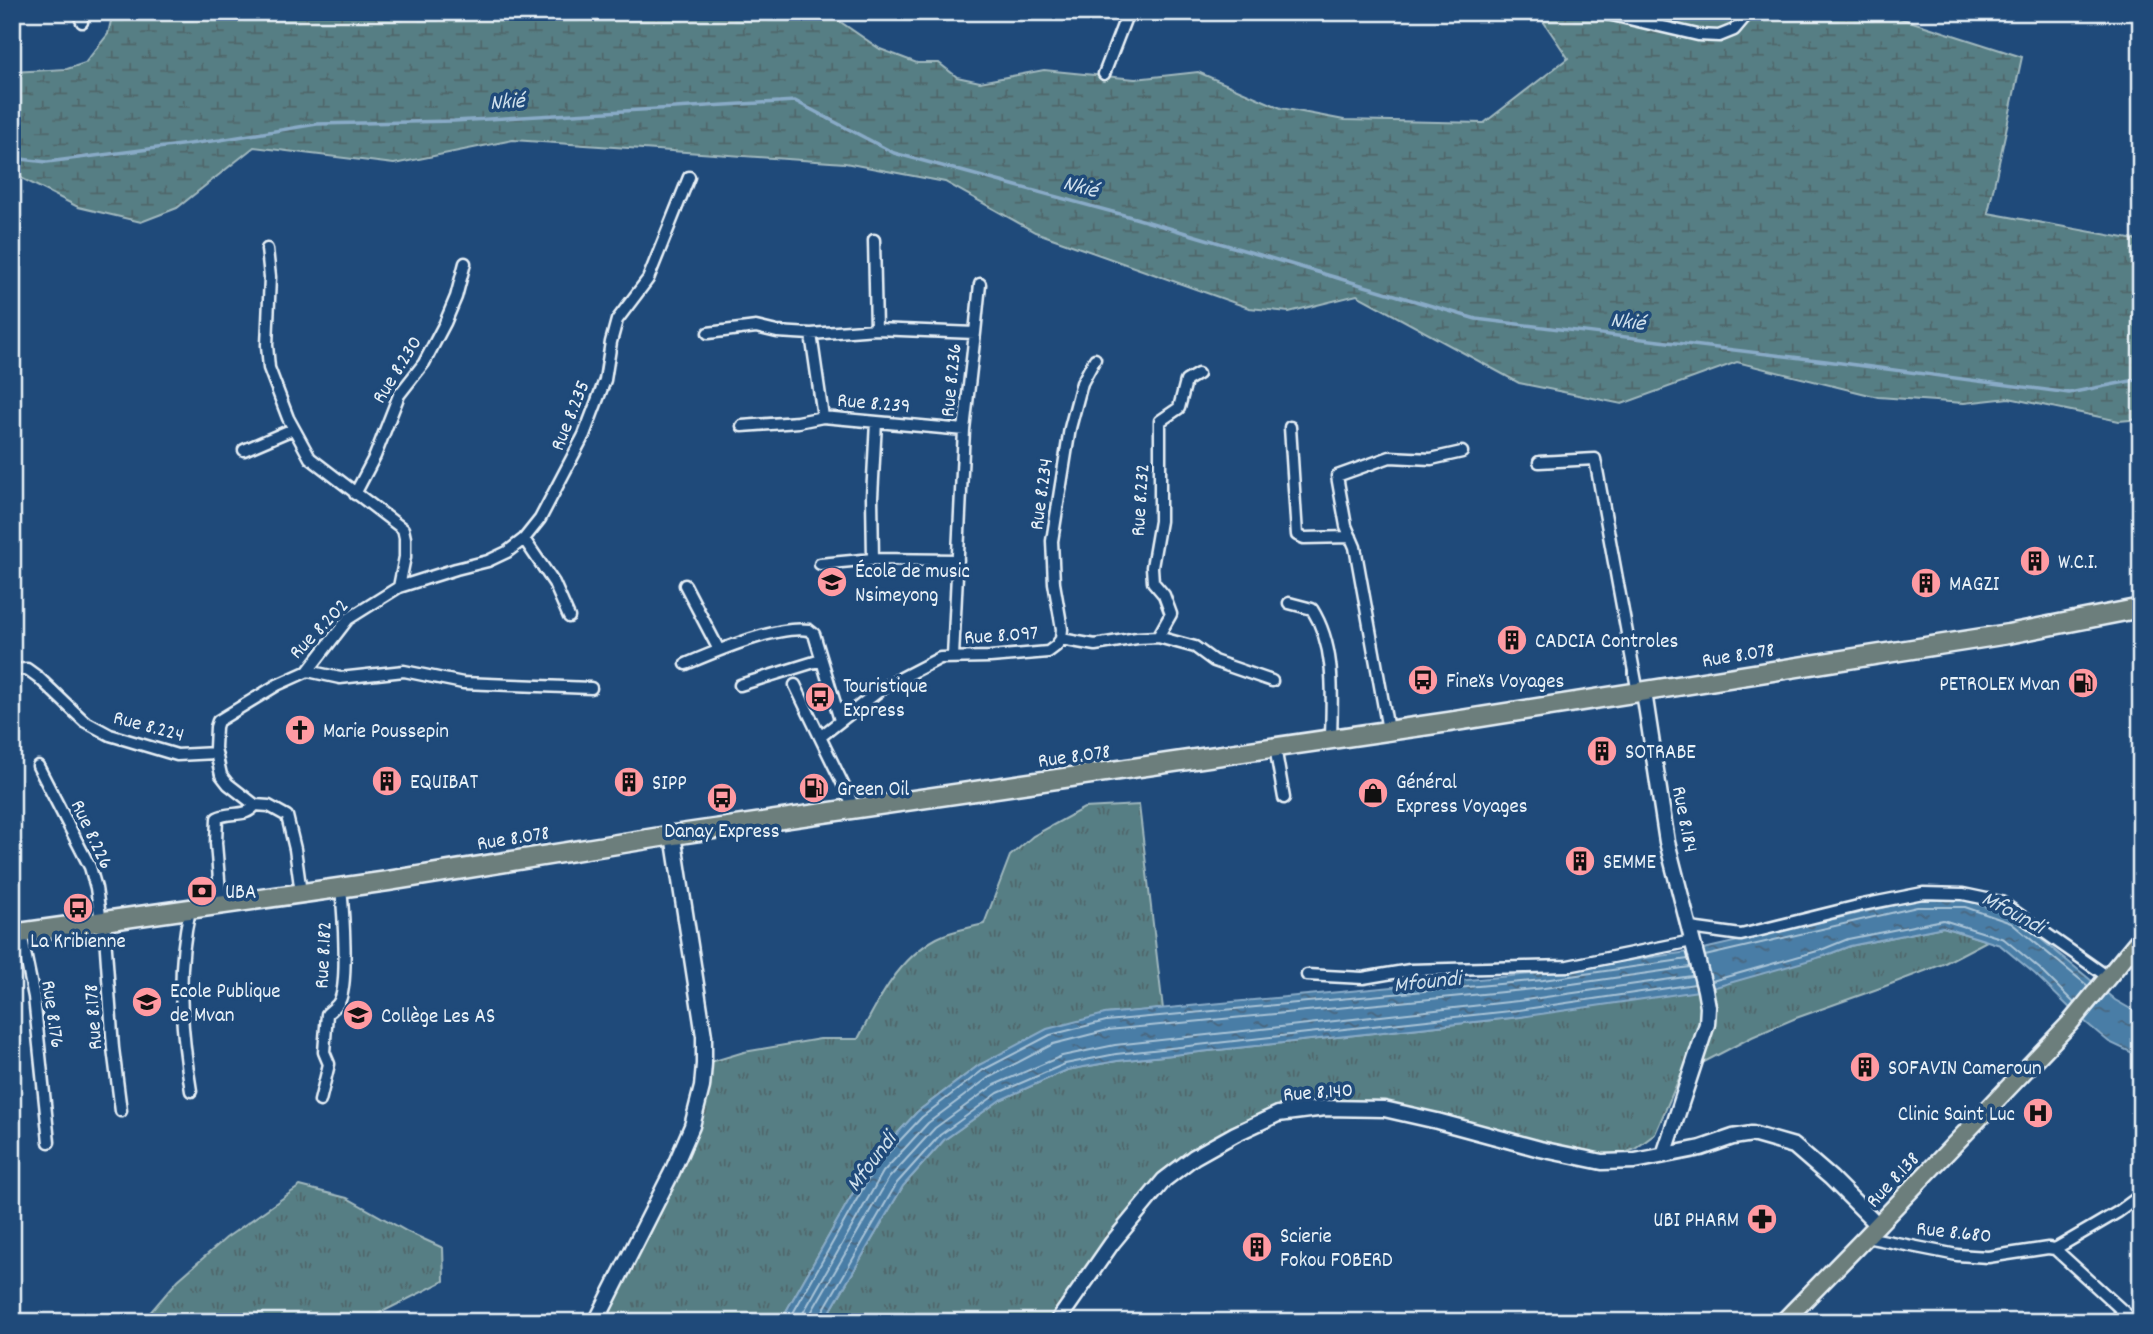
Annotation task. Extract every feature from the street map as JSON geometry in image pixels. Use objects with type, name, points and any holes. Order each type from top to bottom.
[{"type":"highway","name":"Rue 8.078","points":[[17,934],[388,881],[673,835],[1641,692],[2008,634],[2141,608]]},
{"type":"main road","name":"Rue 8.184","points":[[1641,692],[1667,842],[1708,1007],[1707,1024],[1664,1155]]},
{"type":"main road","points":[[596,1322],[672,1172],[692,1126],[702,1087],[704,1036],[673,835]]},
{"type":"main road","name":"Rue 8.138","points":[[1783,1322],[2070,1023],[2141,937]]},
{"type":"main road","name":"Rue 8.140","points":[[1057,1322],[1112,1243],[1164,1180],[1236,1133],[1278,1114],[1325,1108],[1384,1109],[1602,1162],[1635,1161],[1752,1134],[1794,1146],[1831,1178],[1872,1231]]},
{"type":"street","points":[[1104,74],[1128,12]]},
{"type":"street","points":[[1599,12],[1698,36],[1719,36],[1734,30],[1746,12]]},
{"type":"street","name":"Rue 8.235","points":[[399,587],[488,561],[507,552],[524,539],[545,511],[584,435],[605,380],[617,320],[648,279],[689,177]]},
{"type":"street","points":[[874,240],[876,328]]},
{"type":"street","points":[[267,250],[270,277],[267,345],[270,368],[288,418],[310,458],[403,529],[405,557],[399,587]]},
{"type":"street","name":"Rue 8.230","points":[[355,494],[375,456],[399,395],[424,363],[445,323],[456,297],[465,262]]},
{"type":"street","points":[[975,333],[980,284]]},
{"type":"street","name":"Rue 8.236","points":[[708,333],[756,327],[777,332],[811,334],[876,328],[975,333],[964,430],[953,657]]},
{"type":"street","name":"Rue 8.239","points":[[811,334],[823,417],[964,430]]},
{"type":"street","name":"Rue 8.234","points":[[1061,639],[1062,629],[1054,583],[1054,530],[1070,428],[1082,383],[1095,359]]},
{"type":"street","name":"Rue 8.232","points":[[1158,637],[1171,614],[1164,595],[1153,582],[1152,567],[1160,521],[1160,421],[1179,408],[1186,382],[1198,374]]},
{"type":"street","points":[[742,426],[798,422],[823,417]]},
{"type":"street","points":[[873,559],[872,497],[876,422]]},
{"type":"street","points":[[1290,428],[1297,535],[1304,538],[1351,537]]},
{"type":"street","points":[[244,450],[293,429]]},
{"type":"street","points":[[1388,730],[1355,547],[1346,526],[1337,476],[1390,457],[1431,459],[1462,452]]},
{"type":"street","points":[[1539,462],[1595,459],[1641,692]]},
{"type":"street","points":[[524,539],[554,583],[569,617]]},
{"type":"street","points":[[820,564],[873,559],[958,559]]},
{"type":"street","points":[[685,585],[719,650]]},
{"type":"street","name":"Rue 8.202","points":[[216,753],[216,727],[222,716],[308,671],[348,619],[399,587]]},
{"type":"street","points":[[1289,603],[1312,609],[1324,630],[1330,662],[1331,738]]},
{"type":"street","points":[[686,664],[719,650],[773,633],[809,630],[814,634],[840,720]]},
{"type":"street","name":"Rue 8.097","points":[[820,737],[884,687],[940,658],[1048,652],[1061,639],[1095,645],[1158,637],[1195,647],[1214,661],[1272,681]]},
{"type":"street","points":[[740,685],[821,660]]},
{"type":"street","name":"Rue 8.224","points":[[12,670],[27,670],[38,677],[84,721],[110,736],[177,755],[216,753]]},
{"type":"street","points":[[308,671],[340,677],[404,671],[463,683],[591,688]]},
{"type":"street","points":[[795,685],[855,808]]},
{"type":"street","points":[[1276,747],[1284,798]]},
{"type":"street","points":[[216,753],[221,775],[228,783],[255,805],[268,806],[287,816],[301,893]]},
{"type":"street","name":"Rue 8.226","points":[[38,766],[90,867],[103,921]]},
{"type":"street","points":[[221,904],[216,843],[217,818],[220,815],[246,813],[255,805]]},
{"type":"street","name":"Rue 8.182","points":[[320,1101],[329,1064],[324,1052],[327,1014],[339,1002],[343,978],[344,917],[341,887]]},
{"type":"street","points":[[1307,975],[1363,978],[1410,970],[1568,966],[1692,940],[1741,936],[1862,905],[1923,893],[1963,894],[2001,902],[2106,980]]},
{"type":"street","points":[[190,910],[180,980],[181,1016],[191,1091]]},
{"type":"street","name":"Rue 8.178","points":[[103,921],[121,1111]]},
{"type":"street","name":"Rue 8.176","points":[[17,934],[34,997],[49,1142]]},
{"type":"street","points":[[2141,1195],[2118,1212],[2054,1249],[2130,1320],[2141,1310]]},
{"type":"street","name":"Rue 8.680","points":[[1872,1231],[1957,1255],[1988,1257],[2054,1249]]},
{"type":"green space","points":[[113,12],[238,12],[252,16],[263,12],[826,12],[880,49],[917,63],[939,63],[957,77],[980,82],[1044,70],[1135,79],[1198,72],[1281,108],[1344,120],[1484,123],[1568,58],[1537,12],[1890,12],[1897,17],[2022,57],[1988,213],[2141,241],[2141,419],[2119,421],[2009,398],[1964,403],[1878,397],[1737,362],[1622,404],[1519,383],[1357,295],[1289,312],[1249,308],[1035,232],[945,182],[845,163],[513,140],[394,164],[254,147],[177,208],[141,222],[78,207],[23,179],[12,170],[12,72],[67,69],[85,63],[108,34]]},
{"type":"green space","points":[[1139,805],[1163,1009],[1105,1014],[979,1065],[917,1112],[870,1163],[780,1322],[587,1322],[631,1250],[672,1172],[704,1064],[744,1052],[820,1039],[858,1039],[890,982],[911,957],[937,938],[984,924],[1010,856],[1033,836],[1084,808]]},
{"type":"green space","points":[[1943,927],[1987,941],[1943,964],[1752,1037],[1681,1074],[1655,1134],[1635,1149],[1602,1162],[1384,1109],[1278,1114],[1164,1180],[1057,1322],[824,1322],[903,1186],[944,1140],[1000,1100],[1067,1070],[1117,1061],[1520,1017],[1824,956],[1850,946]]},
{"type":"green space","points":[[300,1186],[347,1198],[443,1248],[444,1281],[358,1322],[142,1322],[178,1280],[226,1238]]},
{"type":"water","points":[[1916,900],[1967,900],[2014,917],[2115,1000],[2141,1015],[2141,1057],[2109,1042],[2000,945],[1943,927],[1850,946],[1705,990],[1520,1017],[1117,1061],[1067,1070],[1000,1100],[944,1140],[903,1186],[824,1322],[780,1322],[870,1163],[917,1112],[979,1065],[1047,1029],[1105,1014],[1542,973],[1695,951]]},
{"type":"waterway","name":"Nkié","points":[[12,158],[47,162],[220,140],[317,124],[454,121],[795,101],[894,153],[1135,218],[1476,319],[2069,393],[2141,379]]},
{"type":"place","name":"W.C.I.","points":[[2035,561]]},
{"type":"place","name":"École de music Nsimeyong","points":[[832,582]]},
{"type":"place","name":"MAGZI","points":[[1926,583]]},
{"type":"place","name":"CADCIA Controles","points":[[1512,640]]},
{"type":"place","name":"FineXs Voyages","points":[[1423,680]]},
{"type":"place","name":"PETROLEX Mvan","points":[[2083,683]]},
{"type":"place","name":"Touristique Express","points":[[820,697]]},
{"type":"place","name":"Marie Poussepin","points":[[300,730]]},
{"type":"place","name":"SOTRABE","points":[[1602,751]]},
{"type":"place","name":"EQUIBAT","points":[[387,781]]},
{"type":"place","name":"SIPP","points":[[629,782]]},
{"type":"place","name":"Green Oil","points":[[814,788]]},
{"type":"place","name":"Général Express Voyages","points":[[1373,793]]},
{"type":"place","name":"Danay Express","points":[[722,798]]},
{"type":"place","name":"SEMME","points":[[1580,861]]},
{"type":"place","name":"UBA","points":[[202,891]]},
{"type":"place","name":"La Kribienne","points":[[78,908]]},
{"type":"place","name":"Ecole Publique de Mvan","points":[[147,1002]]},
{"type":"place","name":"Collège Les AS","points":[[358,1015]]},
{"type":"place","name":"SOFAVIN Cameroun","points":[[1865,1067]]},
{"type":"place","name":"Clinic Saint Luc","points":[[2038,1113]]},
{"type":"place","name":"UBI PHARM","points":[[1762,1219]]},
{"type":"place","name":"Scierie Fokou FOBERD","points":[[1257,1247]]},
{"type":"water label","name":"Mfoundi","points":[[2014,911]]},
{"type":"water label","name":"Mfoundi","points":[[1427,980]]},
{"type":"water label","name":"Mfoundi","points":[[870,1161]]}]
